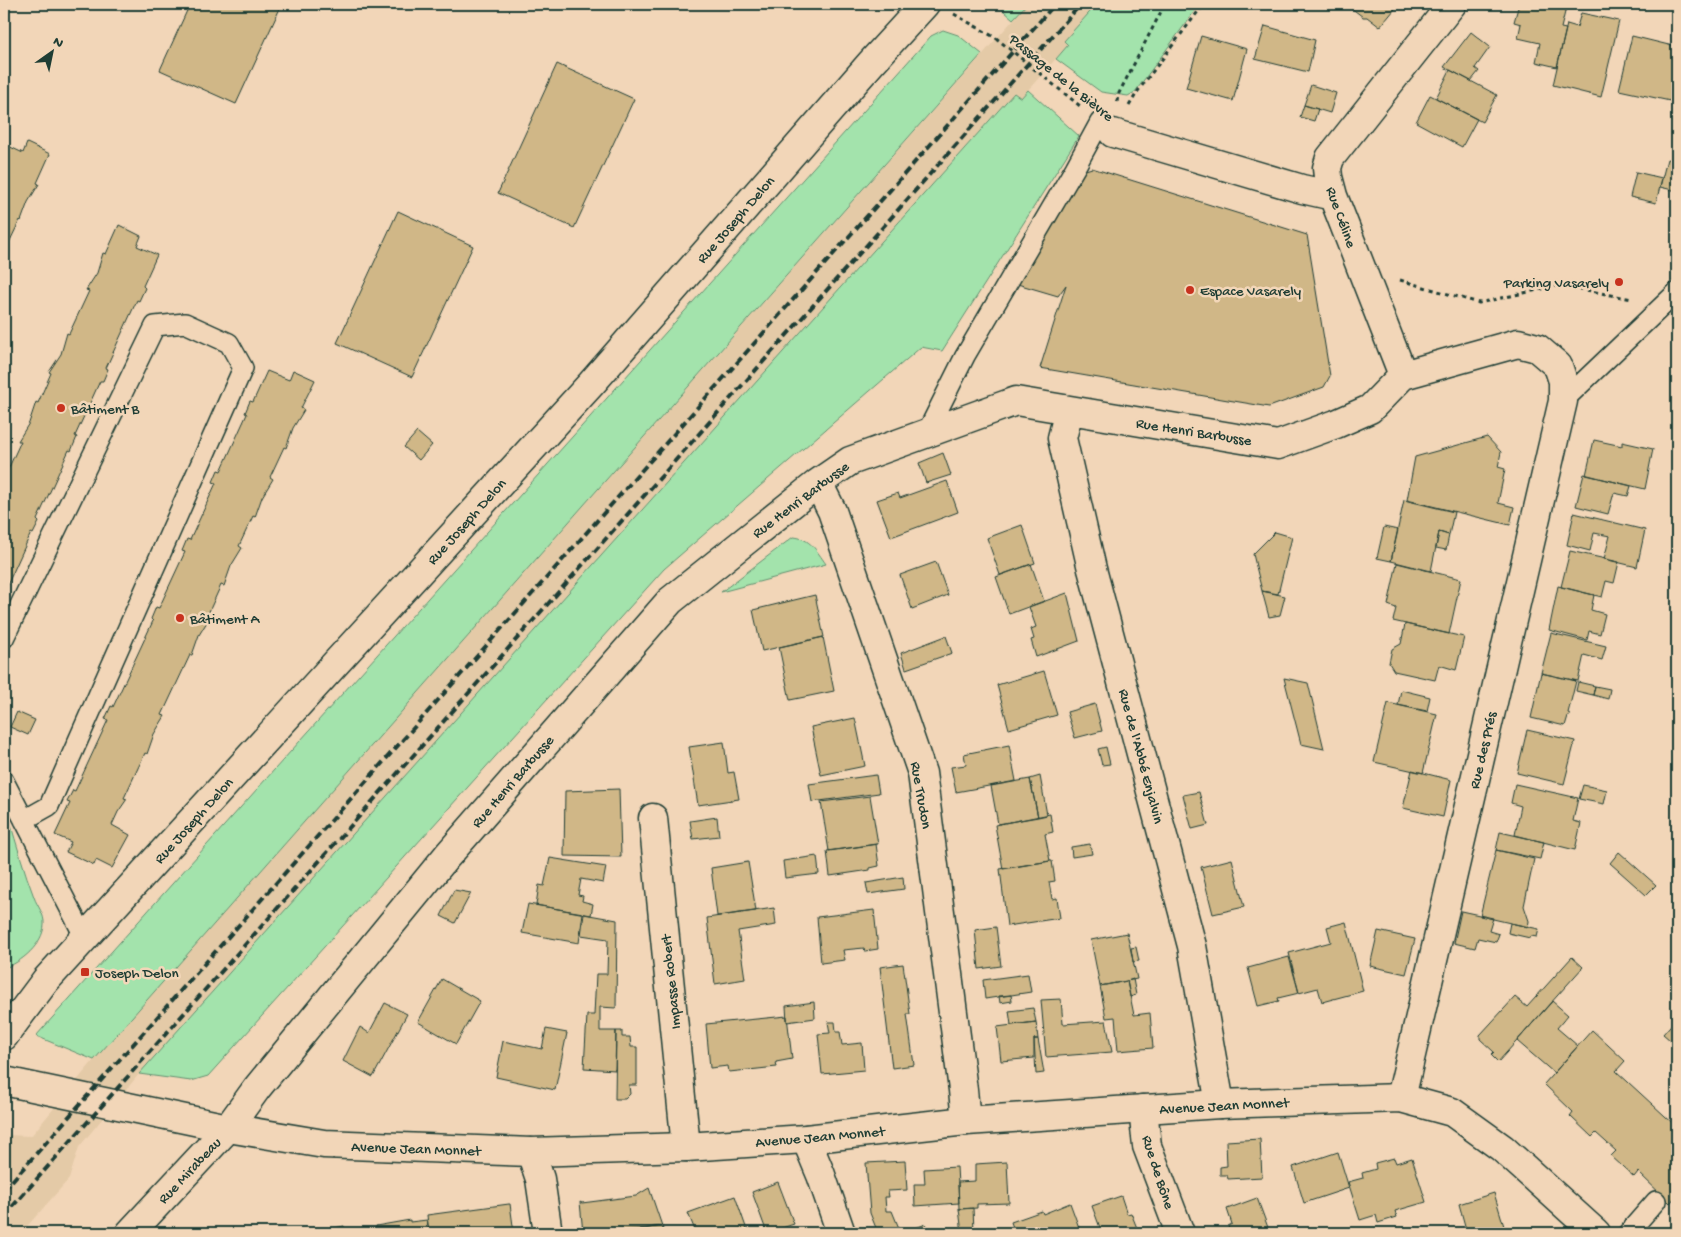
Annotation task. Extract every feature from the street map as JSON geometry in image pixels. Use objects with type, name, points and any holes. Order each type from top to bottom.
[{"type":"street","name":"Rue Joseph Delon","points":[[4,1036],[46,980],[585,391],[871,63],[925,4]]},
{"type":"street","name":"Rue Céline","points":[[1403,375],[1333,196],[1327,168],[1330,158],[1452,4]]},
{"type":"street","points":[[1107,127],[1302,190],[1333,196]]},
{"type":"street","points":[[1403,375],[1518,343],[1536,348],[1558,366],[1563,381],[1563,401]]},
{"type":"street","name":"Rue Henri Barbusse","points":[[228,1128],[257,1088],[447,856],[670,601],[818,483],[850,461],[1016,401],[1278,445],[1370,410],[1403,375]]},
{"type":"street","name":"Rue des Prés","points":[[1400,1098],[1563,401]]},
{"type":"street","name":"Rue de l'Abbé Enjalvin","points":[[1070,410],[1062,438],[1092,569],[1192,946],[1220,1104]]},
{"type":"street","name":"Rue Trudon","points":[[818,483],[832,511],[922,773],[964,1090],[966,1121]]},
{"type":"street","name":"Impasse Robert","points":[[653,818],[686,1147]]},
{"type":"street","name":"Avenue Jean Monnet","points":[[4,1081],[228,1128],[324,1144],[531,1152],[686,1147],[806,1140],[966,1121],[1220,1104],[1400,1098],[1452,1112],[1502,1148],[1596,1233]]},
{"type":"street","name":"Rue de Bône","points":[[1143,1110],[1147,1146],[1180,1233]]},
{"type":"street","name":"Rue Mirabeau","points":[[130,1233],[228,1128]]},
{"type":"street","points":[[806,1140],[821,1175],[841,1233]]},
{"type":"street","points":[[531,1152],[540,1179],[548,1233]]},
{"type":"lane","points":[[926,434],[965,356],[1075,168],[1107,127]]},
{"type":"lane","points":[[1563,401],[1671,299]]},
{"type":"lane","points":[[4,638],[154,326],[185,323],[229,343],[243,368],[49,806],[24,820]]},
{"type":"lane","points":[[4,781],[86,938]]},
{"type":"lane","points":[[1628,1233],[1656,1201]]},
{"type":"path","points":[[1107,127],[1118,95],[1165,4]]},
{"type":"path","name":"Passage de la Bièvre","points":[[952,13],[996,38],[1107,127],[1138,91],[1200,9],[1208,7]]},
{"type":"path","points":[[1399,280],[1479,303],[1560,285],[1671,299]]},
{"type":"shaded area","points":[[1027,4],[1097,4],[1064,41],[1069,44],[1021,98],[1014,93],[139,1074],[79,1147],[69,1179],[21,1233],[4,1233],[4,1135],[31,1136],[94,1060]]},
{"type":"green space","points":[[996,4],[1027,4],[1013,19]]},
{"type":"green space","points":[[1097,4],[1200,4],[1135,92],[1128,96],[1101,92],[1056,59],[1068,45],[1064,41]]},
{"type":"green space","points":[[943,30],[958,35],[982,54],[94,1060],[36,1036],[931,36]]},
{"type":"green space","points":[[1028,90],[1079,136],[942,351],[921,347],[664,569],[208,1076],[191,1081],[139,1074],[1014,93],[1021,98]]},
{"type":"green space","points":[[793,537],[808,542],[826,564],[721,592]]},
{"type":"green space","points":[[4,812],[9,819],[30,887],[43,917],[44,925],[40,939],[30,952],[17,962],[4,968],[4,870],[11,865],[4,855]]},
{"type":"building","points":[[190,4],[282,4],[236,104],[160,70]]},
{"type":"building","points":[[1346,4],[1399,4],[1380,27]]},
{"type":"building","points":[[1519,4],[1567,4],[1561,28],[1566,29],[1557,67],[1536,62],[1540,43],[1518,38],[1521,24],[1514,22]]},
{"type":"building","points":[[1581,13],[1619,21],[1601,97],[1553,85],[1567,24],[1577,27]]},
{"type":"building","points":[[1265,26],[1315,40],[1308,72],[1255,59]]},
{"type":"building","points":[[1471,32],[1490,47],[1475,68],[1479,71],[1471,81],[1444,67]]},
{"type":"building","points":[[1201,36],[1247,49],[1233,101],[1186,88]]},
{"type":"building","points":[[1632,36],[1677,47],[1677,70],[1670,101],[1619,90]]},
{"type":"building","points":[[557,64],[634,99],[574,228],[498,193]]},
{"type":"building","points":[[1450,70],[1497,95],[1482,122],[1436,98]]},
{"type":"building","points":[[1311,85],[1336,93],[1330,113],[1304,105]]},
{"type":"building","points":[[1430,95],[1477,119],[1462,147],[1416,122]]},
{"type":"building","points":[[1304,105],[1318,109],[1314,121],[1300,117]]},
{"type":"building","points":[[27,143],[50,154],[37,183],[39,184],[28,202],[21,221],[5,251],[8,252],[4,257],[4,144],[23,153]]},
{"type":"building","points":[[1667,159],[1677,161],[1677,191],[1660,187]]},
{"type":"building","name":"Espace Vasarely","points":[[1092,168],[1307,235],[1330,376],[1324,387],[1269,407],[1040,368],[1066,285],[1058,296],[1014,283],[1082,171]]},
{"type":"building","points":[[1636,172],[1662,178],[1656,203],[1630,197]]},
{"type":"building","points":[[398,211],[473,246],[412,377],[337,343]]},
{"type":"building","name":"Bâtiment B","points":[[119,225],[141,236],[137,246],[157,255],[143,286],[145,288],[139,301],[137,300],[106,368],[108,369],[103,381],[100,381],[75,436],[77,437],[71,451],[69,450],[37,520],[39,522],[33,534],[31,533],[5,590],[8,591],[4,599],[4,478],[21,441],[18,441],[29,423],[36,402],[38,403],[51,373],[49,372],[61,354],[67,333],[69,334],[89,291],[86,290],[97,273],[103,253],[106,254]]},
{"type":"building","name":"Bâtiment A","points":[[293,370],[315,380],[301,408],[304,410],[293,428],[286,448],[284,447],[270,477],[273,479],[262,497],[255,517],[253,516],[239,546],[242,548],[231,566],[224,586],[221,585],[207,616],[210,617],[199,635],[192,655],[190,655],[162,715],[165,716],[154,734],[147,754],[145,753],[124,798],[127,799],[112,825],[130,835],[112,868],[96,860],[94,865],[66,852],[71,842],[55,835],[70,803],[67,802],[73,790],[75,791],[108,720],[105,719],[111,706],[113,707],[153,621],[151,619],[156,607],[159,608],[185,552],[182,551],[187,539],[190,540],[216,483],[213,482],[218,470],[221,471],[247,414],[245,413],[250,401],[253,402],[267,371],[289,380]]},
{"type":"building","points":[[417,432],[432,445],[419,460],[404,447]]},
{"type":"building","points":[[1487,437],[1501,452],[1498,467],[1505,469],[1498,503],[1514,507],[1510,525],[1407,500],[1415,457]]},
{"type":"building","points":[[1594,440],[1622,446],[1622,442],[1653,449],[1645,489],[1586,475]]},
{"type":"building","points":[[943,453],[951,475],[926,483],[919,463]]},
{"type":"building","points":[[1584,474],[1631,486],[1628,496],[1614,493],[1608,514],[1576,506]]},
{"type":"building","points":[[947,481],[958,512],[891,537],[877,500],[898,493],[900,498]]},
{"type":"building","points":[[1404,500],[1454,512],[1449,535],[1439,532],[1431,571],[1391,561]]},
{"type":"building","points":[[1574,513],[1645,530],[1637,567],[1604,559],[1610,536],[1594,533],[1590,551],[1567,545]]},
{"type":"building","points":[[1022,525],[1035,563],[1000,575],[987,538]]},
{"type":"building","points":[[1384,527],[1398,530],[1391,561],[1377,558]]},
{"type":"building","points":[[1275,532],[1292,537],[1278,594],[1262,591],[1253,554]]},
{"type":"building","points":[[1439,532],[1449,535],[1446,550],[1436,548]]},
{"type":"building","points":[[1570,551],[1619,562],[1614,583],[1606,581],[1602,597],[1561,587]]},
{"type":"building","points":[[936,562],[948,595],[912,609],[900,575]]},
{"type":"building","points":[[1397,563],[1461,579],[1449,634],[1393,621],[1396,608],[1388,605]]},
{"type":"building","points":[[1031,564],[1044,601],[1009,614],[996,577]]},
{"type":"building","points":[[1558,586],[1594,595],[1591,610],[1605,614],[1600,634],[1589,631],[1587,640],[1549,630]]},
{"type":"building","points":[[1262,591],[1285,596],[1280,615],[1269,617]]},
{"type":"building","points":[[1067,593],[1079,641],[1036,657],[1031,640],[1034,639],[1031,629],[1036,627],[1029,607]]},
{"type":"building","points":[[815,595],[824,637],[762,651],[753,610]]},
{"type":"building","points":[[1405,624],[1464,637],[1456,670],[1439,665],[1435,680],[1394,671],[1389,663],[1392,649],[1401,644]]},
{"type":"building","points":[[1551,633],[1606,646],[1602,660],[1584,655],[1578,681],[1541,673]]},
{"type":"building","points":[[946,636],[952,653],[906,669],[901,653]]},
{"type":"building","points":[[823,637],[834,691],[790,700],[779,647]]},
{"type":"building","points":[[1044,671],[1057,715],[1009,729],[997,685]]},
{"type":"building","points":[[1541,673],[1576,681],[1568,713],[1570,716],[1568,716],[1565,726],[1531,718]]},
{"type":"building","points":[[1284,678],[1308,683],[1324,749],[1301,744]]},
{"type":"building","points":[[1578,682],[1595,686],[1593,695],[1576,691]]},
{"type":"building","points":[[1595,686],[1610,689],[1608,699],[1593,695]]},
{"type":"building","points":[[1401,690],[1430,697],[1427,711],[1398,705]]},
{"type":"building","points":[[1388,703],[1437,714],[1423,773],[1374,762]]},
{"type":"building","points":[[1095,704],[1102,731],[1075,738],[1067,712]]},
{"type":"building","points":[[17,712],[35,720],[28,735],[10,727]]},
{"type":"building","points":[[855,718],[865,766],[821,775],[811,727]]},
{"type":"building","points":[[1527,730],[1575,741],[1564,784],[1517,773]]},
{"type":"building","points":[[724,742],[728,773],[734,772],[739,799],[698,805],[689,747]]},
{"type":"building","points":[[1009,745],[1016,781],[956,792],[951,767],[966,765],[964,754]]},
{"type":"building","points":[[1106,747],[1110,764],[1102,765],[1098,749]]},
{"type":"building","points":[[1412,770],[1451,780],[1443,817],[1403,808]]},
{"type":"building","points":[[876,775],[879,793],[812,802],[809,784]]},
{"type":"building","points":[[1040,776],[1047,815],[1038,817],[1030,779]]},
{"type":"building","points":[[1030,779],[1038,817],[998,824],[991,786]]},
{"type":"building","points":[[1515,784],[1578,798],[1573,821],[1581,823],[1575,850],[1515,835],[1521,806],[1511,803]]},
{"type":"building","points":[[1583,785],[1607,790],[1604,804],[1579,799]]},
{"type":"building","points":[[619,789],[621,857],[564,856],[565,791]]},
{"type":"building","points":[[1199,792],[1208,825],[1192,829],[1183,795]]},
{"type":"building","points":[[870,796],[878,844],[829,851],[821,802]]},
{"type":"building","points":[[1050,814],[1053,832],[1045,834],[1050,861],[1003,869],[995,825]]},
{"type":"building","points":[[717,817],[719,836],[693,839],[690,821]]},
{"type":"building","points":[[1500,832],[1544,842],[1540,859],[1496,850]]},
{"type":"building","points":[[876,844],[879,866],[870,868],[870,870],[830,876],[827,851]]},
{"type":"building","points":[[1090,844],[1092,854],[1072,857],[1071,847]]},
{"type":"building","points":[[1496,850],[1534,859],[1524,906],[1529,921],[1528,927],[1480,916]]},
{"type":"building","points":[[1619,852],[1656,885],[1646,895],[1610,863]]},
{"type":"building","points":[[817,856],[819,874],[785,878],[783,861]]},
{"type":"building","points":[[550,858],[606,867],[603,883],[581,879],[578,895],[583,896],[582,901],[593,904],[591,915],[536,905],[539,885],[544,886]]},
{"type":"building","points":[[1232,859],[1244,907],[1213,914],[1201,867]]},
{"type":"building","points":[[1052,861],[1055,881],[1049,882],[1052,899],[1057,898],[1060,918],[1007,926],[1000,869]]},
{"type":"building","points":[[748,862],[756,911],[717,916],[711,868]]},
{"type":"building","points":[[903,877],[904,889],[868,894],[866,883]]},
{"type":"building","points":[[454,890],[471,893],[455,923],[441,916]]},
{"type":"building","points":[[528,904],[583,913],[579,943],[522,933]]},
{"type":"building","points":[[774,908],[776,925],[738,931],[745,979],[715,984],[707,918]]},
{"type":"building","points":[[874,910],[878,949],[865,951],[864,948],[843,950],[845,960],[821,963],[817,917]]},
{"type":"building","points":[[1461,911],[1493,918],[1489,931],[1499,934],[1496,942],[1478,938],[1475,948],[1454,943]]},
{"type":"building","points":[[584,914],[617,920],[616,1008],[600,1007],[600,1031],[616,1031],[615,1070],[584,1068],[587,1015],[594,1015],[596,974],[607,974],[608,939],[581,935]]},
{"type":"building","points":[[1346,922],[1363,991],[1322,1002],[1318,988],[1299,993],[1289,953],[1331,942],[1327,927]]},
{"type":"building","points":[[1510,923],[1539,929],[1537,937],[1531,936],[1530,938],[1508,933]]},
{"type":"building","points":[[996,927],[1001,966],[979,969],[975,930]]},
{"type":"building","points":[[1378,931],[1415,939],[1406,974],[1370,966]]},
{"type":"building","points":[[1127,933],[1137,979],[1100,986],[1091,940]]},
{"type":"building","points":[[1136,947],[1139,961],[1133,962],[1131,948]]},
{"type":"building","points":[[1289,957],[1299,993],[1278,998],[1279,1001],[1258,1006],[1248,968]]},
{"type":"building","points":[[1572,957],[1583,967],[1498,1062],[1491,1055],[1494,1052],[1480,1039],[1480,1035],[1515,997],[1527,1007]]},
{"type":"building","points":[[903,964],[910,1014],[907,1014],[914,1065],[892,1068],[880,967]]},
{"type":"building","points":[[1028,974],[1031,992],[985,999],[983,980]]},
{"type":"building","points":[[442,979],[480,1001],[456,1044],[418,1022]]},
{"type":"building","points":[[1133,979],[1136,995],[1130,997],[1127,981]]},
{"type":"building","points":[[1127,981],[1134,1015],[1150,1013],[1153,1048],[1118,1051],[1115,1017],[1106,1018],[1100,986]]},
{"type":"building","points":[[1011,995],[1012,1001],[1000,1003],[999,996]]},
{"type":"building","points":[[1061,999],[1063,1024],[1106,1021],[1112,1052],[1046,1057],[1041,1000]]},
{"type":"building","points":[[1552,1001],[1568,1015],[1557,1028],[1578,1046],[1554,1073],[1517,1041]]},
{"type":"building","points":[[814,1002],[815,1018],[787,1022],[786,1006]]},
{"type":"building","points":[[385,1003],[407,1014],[373,1077],[343,1061],[360,1027],[369,1033]]},
{"type":"building","points":[[1033,1008],[1036,1022],[1011,1025],[1009,1011]]},
{"type":"building","points":[[787,1016],[792,1059],[776,1062],[777,1067],[729,1072],[728,1066],[710,1068],[706,1024]]},
{"type":"building","points":[[1677,1018],[1677,1046],[1663,1034]]},
{"type":"building","points":[[828,1022],[835,1022],[836,1032],[840,1032],[842,1045],[862,1043],[864,1070],[822,1074],[818,1034],[830,1033]]},
{"type":"building","points":[[1036,1022],[1038,1039],[1034,1039],[1034,1058],[1001,1061],[997,1027]]},
{"type":"building","points":[[546,1029],[567,1033],[555,1090],[496,1077],[503,1041],[542,1049]]},
{"type":"building","points":[[1592,1030],[1625,1061],[1616,1071],[1677,1127],[1677,1195],[1670,1203],[1638,1172],[1634,1177],[1611,1156],[1616,1151],[1596,1133],[1592,1137],[1570,1116],[1573,1112],[1544,1084]]},
{"type":"building","points":[[616,1031],[622,1031],[622,1037],[630,1037],[631,1047],[637,1047],[637,1085],[629,1085],[630,1094],[625,1099],[615,1099]]},
{"type":"building","points":[[1034,1039],[1038,1039],[1044,1073],[1036,1074]]},
{"type":"building","points":[[1260,1139],[1262,1177],[1228,1179],[1227,1175],[1220,1175],[1220,1167],[1227,1166],[1226,1141]]},
{"type":"building","points":[[1338,1152],[1349,1188],[1304,1203],[1293,1167]]},
{"type":"building","points":[[1394,1158],[1396,1163],[1412,1158],[1426,1202],[1395,1211],[1397,1217],[1378,1223],[1376,1215],[1360,1220],[1348,1182],[1363,1178],[1362,1173],[1376,1169],[1375,1163]]},
{"type":"building","points":[[905,1161],[907,1190],[888,1191],[889,1197],[885,1197],[886,1211],[892,1211],[901,1233],[878,1233],[870,1213],[866,1163]]},
{"type":"building","points":[[1007,1162],[1009,1203],[977,1204],[977,1208],[959,1209],[958,1182],[975,1181],[975,1164]]},
{"type":"building","points":[[957,1167],[959,1203],[915,1206],[914,1184],[925,1184],[924,1169]]},
{"type":"building","points":[[778,1182],[794,1224],[767,1233],[752,1192]]},
{"type":"building","points":[[649,1188],[662,1226],[583,1233],[580,1202],[636,1196]]},
{"type":"building","points":[[1494,1193],[1506,1233],[1467,1233],[1459,1204]]},
{"type":"building","points":[[735,1196],[748,1233],[696,1233],[688,1213]]},
{"type":"building","points":[[1121,1196],[1127,1214],[1131,1213],[1139,1233],[1102,1233],[1092,1206]]},
{"type":"building","points":[[1257,1198],[1270,1233],[1230,1233],[1228,1226],[1232,1224],[1227,1209]]},
{"type":"building","points":[[1070,1203],[1081,1233],[1015,1233],[1011,1222],[1042,1211],[1043,1214]]},
{"type":"building","points":[[510,1204],[514,1233],[429,1233],[427,1215]]},
{"type":"building","points":[[973,1208],[974,1231],[962,1233],[959,1209]]},
{"type":"building","points":[[410,1220],[410,1222],[427,1220],[429,1233],[377,1233],[376,1226]]},
{"type":"building","points":[[926,1224],[932,1233],[910,1233],[910,1230]]},
{"type":"building","points":[[344,1226],[345,1233],[329,1233],[334,1228]]},
{"type":"building","points":[[662,1226],[664,1233],[640,1233],[640,1229]]},
{"type":"railway","points":[[4,1190],[1055,4]]},
{"type":"railway","points":[[4,1216],[1081,4]]},
{"type":"place","name":"Parking Vasarely","points":[[1619,282]]},
{"type":"place","name":"Espace Vasarely","points":[[1190,290]]},
{"type":"place","name":"Bâtiment B","points":[[61,408]]},
{"type":"place","name":"Bâtiment A","points":[[180,618]]},
{"type":"place","name":"Joseph Delon","points":[[85,972]]}]
